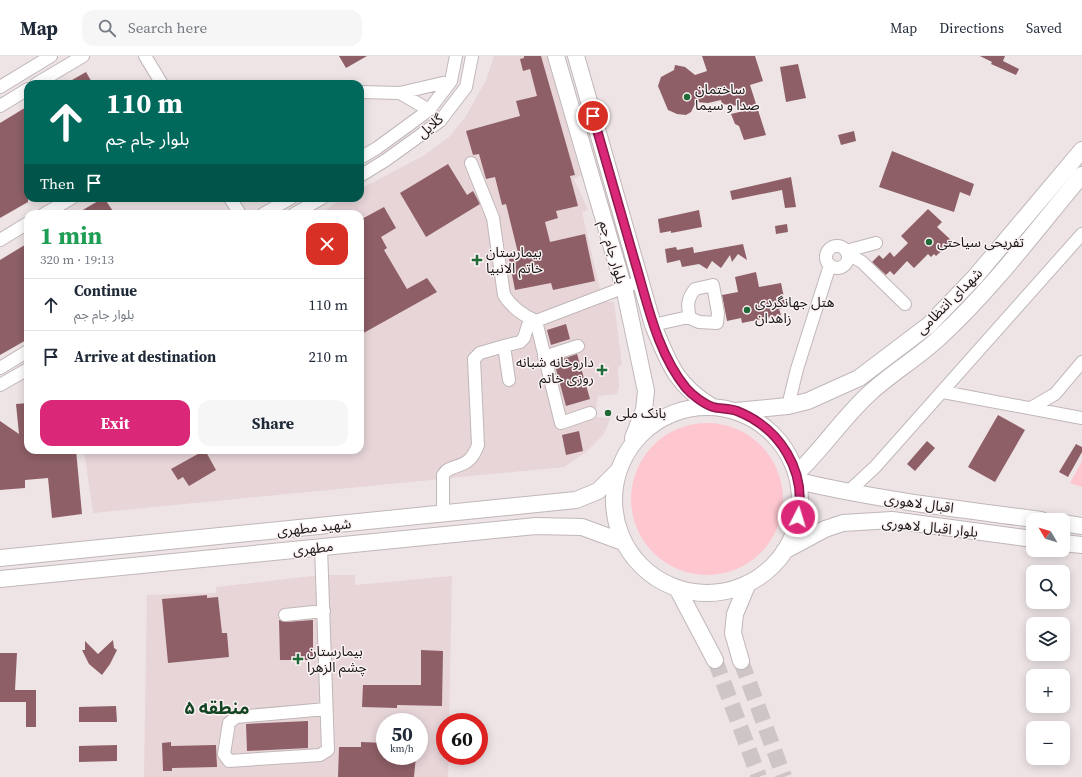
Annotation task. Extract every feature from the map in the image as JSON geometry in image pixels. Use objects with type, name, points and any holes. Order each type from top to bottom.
[{"type":"main road","name":"بلوار جام جم","points":[[556,56],[623,287],[646,391],[644,410],[618,471]]},
{"type":"main road","name":"بلوار جام جم","points":[[576,56],[653,325],[668,362],[676,376],[695,396],[712,406]]},
{"type":"main road","name":"شهدای انتظامی","points":[[797,478],[840,425],[871,392],[940,337],[988,288],[1017,241],[1082,150]]},
{"type":"main road","name":"شهدای انتظامی","points":[[736,411],[788,406],[808,401],[859,378],[929,324],[976,277],[1017,241],[1082,175]]},
{"type":"main road","points":[[618,471],[614,501],[615,519],[623,542],[637,562],[655,578],[677,588],[707,593],[725,591],[748,583],[768,570],[784,551],[795,529],[800,505],[797,478],[790,457],[776,437],[758,421],[736,411],[712,406],[687,409],[664,417],[644,431],[628,449]]},
{"type":"main road","name":"شهید مطهری","points":[[0,558],[576,500],[598,491],[618,471]]},
{"type":"main road","name":"اقبال لاهوری","points":[[797,478],[847,493],[1026,518]]},
{"type":"main road","name":"بلوار اقبال لاهوری","points":[[784,551],[825,529],[842,523],[892,520],[1026,538]]},
{"type":"main road","points":[[1070,524],[1082,526]]},
{"type":"main road","name":"مطهری","points":[[0,579],[536,526],[582,527],[623,542]]},
{"type":"main road","points":[[1070,544],[1082,545]]},
{"type":"main road","points":[[741,661],[733,633],[735,614],[748,583]]},
{"type":"main road","points":[[677,588],[715,660]]},
{"type":"street","points":[[0,87],[52,56]]},
{"type":"street","points":[[41,80],[65,60],[83,56]]},
{"type":"street","points":[[145,56],[160,80]]},
{"type":"street","name":"گلایل","points":[[364,156],[377,148],[429,110],[451,81],[456,56]]},
{"type":"street","name":"گلایل","points":[[364,174],[386,160],[440,121],[466,87],[472,56]]},
{"type":"street","points":[[364,92],[400,93],[451,81]]},
{"type":"street","points":[[0,106],[24,91]]},
{"type":"street","points":[[400,93],[429,110]]},
{"type":"street","points":[[471,163],[493,218],[504,295],[511,306],[524,316],[536,320]]},
{"type":"street","points":[[51,210],[65,202]]},
{"type":"street","points":[[270,210],[284,202]]},
{"type":"street","points":[[301,210],[315,202]]},
{"type":"street","points":[[0,240],[24,226]]},
{"type":"street","points":[[847,493],[876,468],[1082,234]]},
{"type":"street","points":[[847,252],[876,243]]},
{"type":"street","points":[[847,252],[848,261],[843,266],[836,268],[830,265],[826,256],[830,249],[837,246],[847,252],[862,262],[905,304]]},
{"type":"street","points":[[788,406],[797,369],[830,265]]},
{"type":"street","points":[[443,514],[443,475],[446,470],[469,462],[474,456],[478,445],[474,359],[480,353],[520,342],[524,338],[528,326],[536,320],[623,287],[641,282]]},
{"type":"street","points":[[653,325],[690,318]]},
{"type":"street","points":[[536,320],[561,423],[590,413]]},
{"type":"street","points":[[504,346],[509,380]]},
{"type":"street","points":[[544,357],[578,346]]},
{"type":"street","points":[[0,368],[24,353]]},
{"type":"street","points":[[1031,408],[1055,394],[1082,362]]},
{"type":"street","points":[[0,386],[24,371]]},
{"type":"street","points":[[943,392],[1082,418]]},
{"type":"street","points":[[322,547],[328,750],[320,755],[229,762],[224,754],[229,723],[236,717],[326,709]]},
{"type":"street","points":[[285,614],[324,611]]},
{"type":"shaded area","name":"بیمارستان خاتم الانبیا","points":[[494,56],[547,56],[581,175],[574,179],[588,210],[582,212],[603,302],[614,302],[622,364],[618,368],[619,387],[617,394],[598,396],[595,417],[611,418],[603,435],[586,452],[564,467],[93,513],[85,454],[364,454],[364,210],[325,210],[338,202],[364,202],[364,187],[423,156],[449,137],[466,116],[486,80]]},
{"type":"shaded area","points":[[700,423],[714,423],[729,426],[743,432],[761,445],[774,463],[780,477],[783,499],[780,521],[774,535],[761,553],[743,566],[729,572],[714,575],[700,575],[685,572],[671,566],[659,558],[648,547],[640,535],[634,521],[631,506],[631,492],[634,477],[640,463],[648,451],[659,440],[671,432],[685,426]]},
{"type":"shaded area","points":[[1082,461],[1082,487],[1070,483]]},
{"type":"shaded area","name":"بیمارستان چشم الزهرا","points":[[322,575],[355,575],[355,585],[452,576],[449,713],[436,713],[436,765],[449,765],[448,777],[144,777],[147,595],[216,593],[216,587]]},
{"type":"building","points":[[339,56],[367,56],[346,68]]},
{"type":"building","points":[[524,56],[541,56],[575,175],[570,176],[578,206],[556,211],[558,218],[545,222],[550,242],[585,234],[595,281],[553,290],[551,283],[515,290],[509,259],[519,257],[506,204],[502,205],[495,177],[486,179],[479,154],[473,155],[466,131],[520,116],[516,101],[537,96],[530,69],[523,71],[520,59],[524,58]]},
{"type":"building","name":"ساختمان صدا و سیما","points":[[702,56],[755,56],[763,81],[750,85],[766,135],[744,140],[739,126],[735,124],[731,114],[756,108],[722,104],[721,100],[708,103],[696,102],[691,112],[686,115],[677,114],[668,110],[658,86],[661,77],[674,70],[675,65],[685,67],[695,75],[707,71]]},
{"type":"building","points":[[980,56],[1005,56],[1003,61],[1019,69],[1016,75],[991,64],[992,62]]},
{"type":"building","points":[[798,64],[806,98],[786,102],[780,67]]},
{"type":"building","points":[[86,72],[91,80],[72,80]]},
{"type":"building","points":[[24,108],[24,202],[28,202],[0,218],[0,123]]},
{"type":"building","points":[[854,131],[856,141],[841,145],[838,135]]},
{"type":"building","points":[[892,151],[974,184],[970,196],[960,192],[954,212],[879,187]]},
{"type":"building","points":[[448,164],[467,195],[473,191],[480,204],[426,237],[400,193]]},
{"type":"building","points":[[791,177],[796,207],[785,208],[782,190],[732,200],[730,191]]},
{"type":"building","points":[[97,202],[107,202],[112,210],[83,210]]},
{"type":"building","points":[[384,207],[396,228],[381,237],[387,248],[384,250],[407,289],[427,278],[437,292],[364,333],[364,218]]},
{"type":"building","name":"تفریحی سیاحتی","points":[[928,209],[942,222],[937,227],[952,241],[936,256],[934,254],[931,257],[928,254],[914,268],[907,261],[894,275],[890,271],[886,275],[872,262],[879,255],[883,259],[890,252],[894,257],[908,243],[901,236]]},
{"type":"building","points":[[699,210],[702,227],[671,233],[671,231],[660,233],[658,219]]},
{"type":"building","points":[[787,224],[788,232],[776,234],[775,226]]},
{"type":"building","points":[[743,244],[747,260],[738,254],[732,262],[730,255],[721,268],[712,261],[707,269],[699,264],[682,267],[680,260],[667,263],[665,249],[676,247],[677,250],[693,247],[694,253]]},
{"type":"building","points":[[24,245],[24,341],[0,355],[0,260]]},
{"type":"building","points":[[756,272],[759,287],[781,283],[786,307],[779,309],[781,315],[742,323],[741,318],[727,321],[722,295],[738,292],[735,277]]},
{"type":"building","points":[[566,324],[570,339],[551,345],[547,330]]},
{"type":"building","points":[[577,354],[590,399],[566,406],[554,362]]},
{"type":"building","points":[[24,403],[24,454],[76,454],[82,514],[52,518],[48,478],[25,480],[25,488],[0,490],[0,421],[19,434],[16,404]]},
{"type":"building","points":[[998,415],[1025,430],[995,482],[968,467]]},
{"type":"building","points":[[579,431],[583,451],[566,455],[562,435]]},
{"type":"building","points":[[927,441],[935,448],[915,471],[907,464]]},
{"type":"building","points":[[1076,444],[1082,447],[1082,452],[1068,477],[1059,472]]},
{"type":"building","points":[[198,454],[207,454],[216,470],[189,486],[183,477],[178,480],[171,469]]},
{"type":"building","points":[[207,595],[207,598],[218,597],[222,633],[227,633],[229,657],[168,663],[162,599]]},
{"type":"building","points":[[279,620],[286,622],[313,620],[313,660],[280,660]]},
{"type":"building","points":[[113,640],[114,648],[117,650],[110,664],[102,675],[89,664],[82,650],[85,650],[85,641],[98,654]]},
{"type":"building","points":[[421,650],[443,651],[442,706],[397,705],[397,708],[362,707],[363,685],[421,685]]},
{"type":"building","points":[[0,653],[17,653],[15,690],[36,690],[36,727],[26,727],[26,702],[0,702]]},
{"type":"building","points":[[116,706],[117,722],[79,722],[79,707]]},
{"type":"building","points":[[308,721],[308,748],[247,751],[246,724]]},
{"type":"building","points":[[171,742],[171,746],[216,745],[217,767],[172,768],[172,771],[163,771],[162,743]]},
{"type":"building","points":[[361,742],[376,743],[376,765],[415,765],[414,777],[338,777],[339,747],[361,747]]},
{"type":"building","points":[[117,745],[117,761],[79,762],[79,746]]},
{"type":"tunnel","points":[[715,660],[759,777]]},
{"type":"tunnel","points":[[741,661],[784,777]]},
{"type":"place","name":"ساختمان صدا و سیما","points":[[687,97]]},
{"type":"place","name":"تفریحی سیاحتی","points":[[929,242]]},
{"type":"place","name":"بیمارستان خاتم الانبیا","points":[[477,260]]},
{"type":"place","name":"هتل جهانگردی زاهدان","points":[[747,310]]},
{"type":"place","name":"داروخانه شبانه روزی خاتم","points":[[602,370]]},
{"type":"place","name":"بانک ملی","points":[[608,413]]},
{"type":"place","name":"بیمارستان چشم الزهرا","points":[[298,659]]},
{"type":"district","name":"منطقه ۵","points":[[217,707]]},
{"type":"route","points":[[593,116],[653,325],[668,362],[676,376],[687,390],[695,396],[712,406],[736,411],[758,421],[776,437],[790,457],[798,481],[800,505],[798,517]]}]
